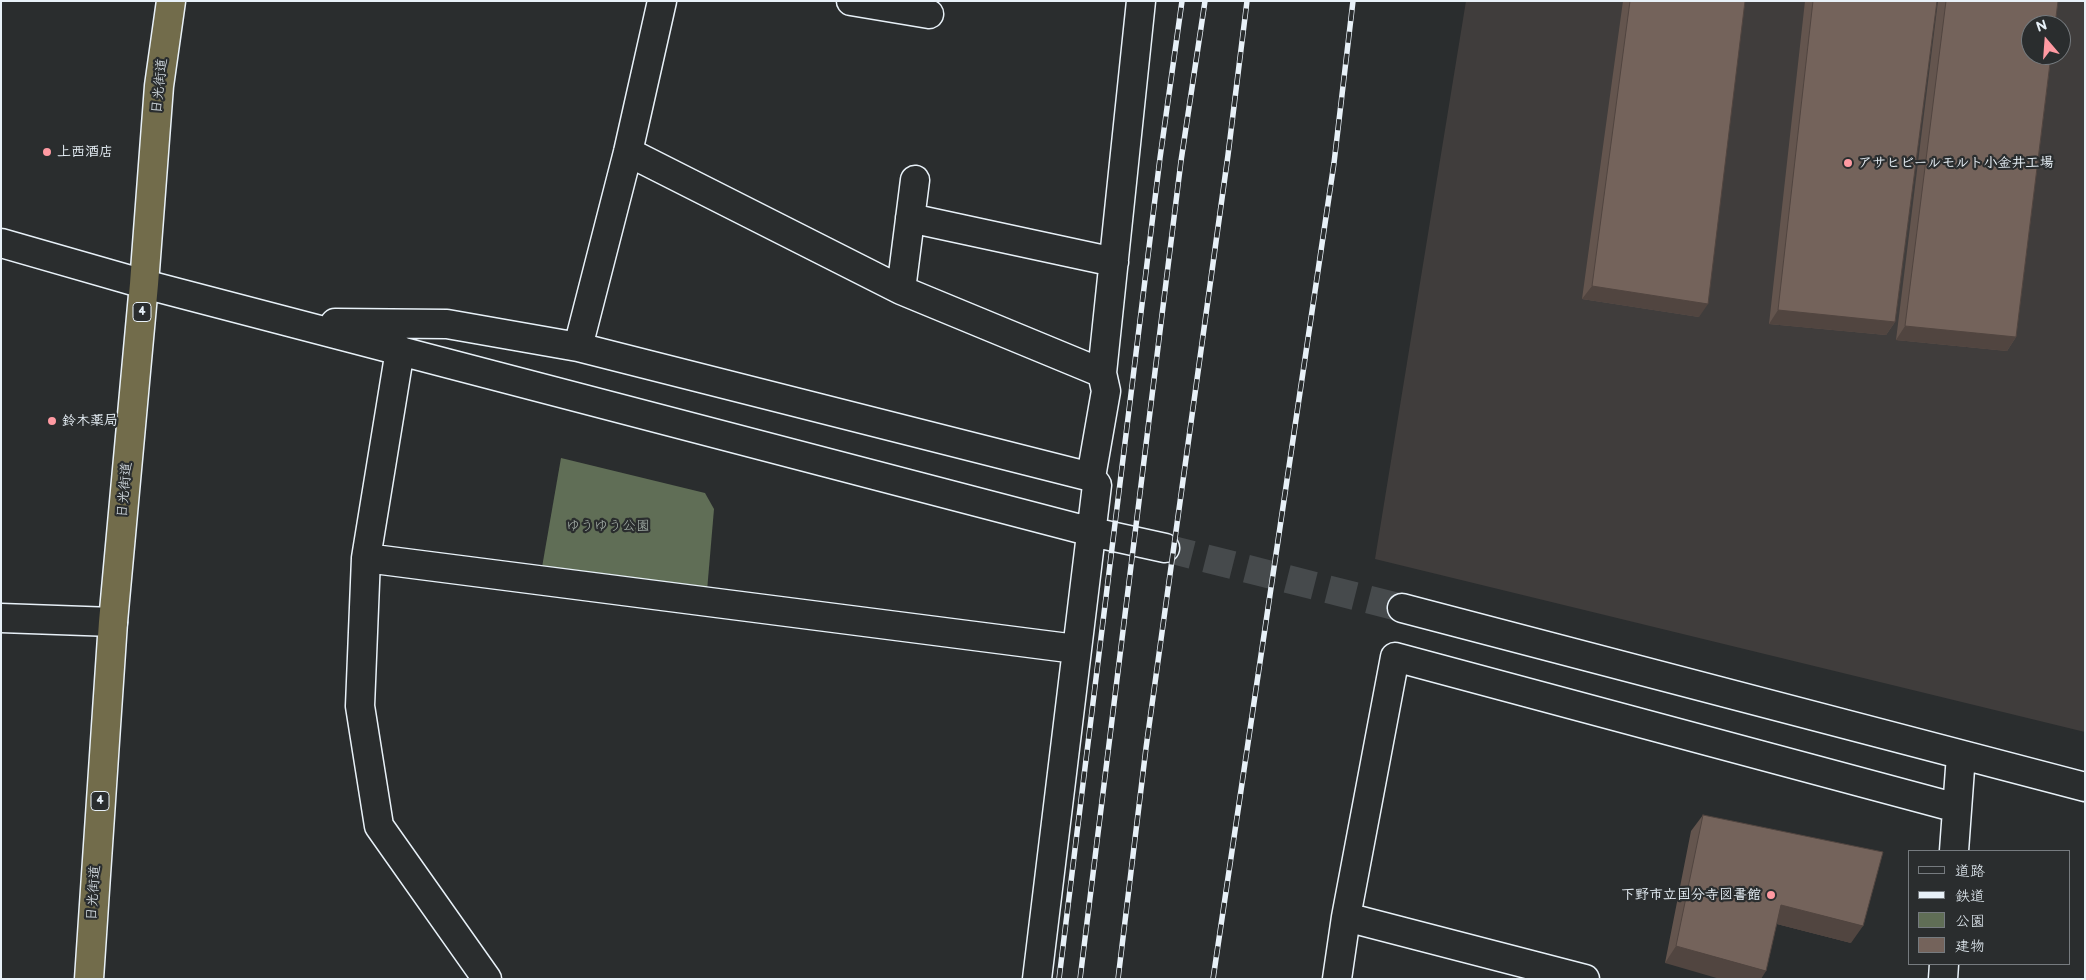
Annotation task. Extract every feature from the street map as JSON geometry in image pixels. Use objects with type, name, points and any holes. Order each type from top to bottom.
[{"type":"highway","name":"日光街道","points":[[89,979],[113,622],[144,284],[159,86],[170,1]]},
{"type":"street","points":[[578,347],[628,152],[662,1]]},
{"type":"street","points":[[851,1],[929,14]]},
{"type":"street","points":[[1091,477],[1106,391],[1102,374],[1142,1]]},
{"type":"street","points":[[628,152],[901,290],[1102,374]]},
{"type":"street","points":[[901,290],[915,180]]},
{"type":"street","points":[[910,218],[1114,262]]},
{"type":"street","points":[[1,242],[144,284],[1092,532],[1165,548]]},
{"type":"street","points":[[295,323],[447,324],[578,347],[1091,477],[1097,485],[1092,532],[1076,649],[1037,979]]},
{"type":"street","points":[[400,350],[366,558],[360,706],[379,826],[487,979]]},
{"type":"street","points":[[366,558],[1076,649]]},
{"type":"street","points":[[1402,608],[2085,787]]},
{"type":"street","points":[[1,618],[113,622]]},
{"type":"street","points":[[1337,979],[1346,917],[1395,656],[1957,808]]},
{"type":"street","points":[[1954,850],[1961,755]]},
{"type":"street","points":[[1346,917],[1585,979]]},
{"type":"street","points":[[1943,979],[1944,965]]},
{"type":"shaded area","points":[[1466,1],[2085,1],[2085,732],[1375,559]]},
{"type":"green space","name":"ゆうゆう公園","points":[[561,458],[705,493],[714,509],[707,591],[541,573]]},
{"type":"building","points":[[1630,1],[1745,1],[1708,304],[1592,286]]},
{"type":"building","name":"アサヒビールモルト小金井工場","points":[[1813,1],[1937,1],[1895,322],[1778,310]]},
{"type":"building","points":[[1946,1],[2058,1],[2056,15],[2021,15],[2021,65],[2050,65],[2016,337],[1905,326]]},
{"type":"building","name":"下野市立国分寺図書館","points":[[1703,815],[1883,852],[1863,926],[1781,905],[1766,971],[1676,946]]},
{"type":"tunnel","points":[[1165,548],[1402,608]]},
{"type":"railway","points":[[1059,979],[1160,158],[1182,1]]},
{"type":"railway","points":[[1080,979],[1181,161],[1205,1]]},
{"type":"railway","points":[[1118,979],[1146,748],[1228,155],[1247,1]]},
{"type":"railway","points":[[1213,979],[1334,163],[1353,1]]},
{"type":"place","name":"上西酒店","points":[[47,152]]},
{"type":"place","name":"アサヒビールモルト小金井工場","points":[[1848,163]]},
{"type":"place","name":"鈴木薬局","points":[[52,421]]},
{"type":"place","name":"下野市立国分寺図書館","points":[[1771,895]]}]
